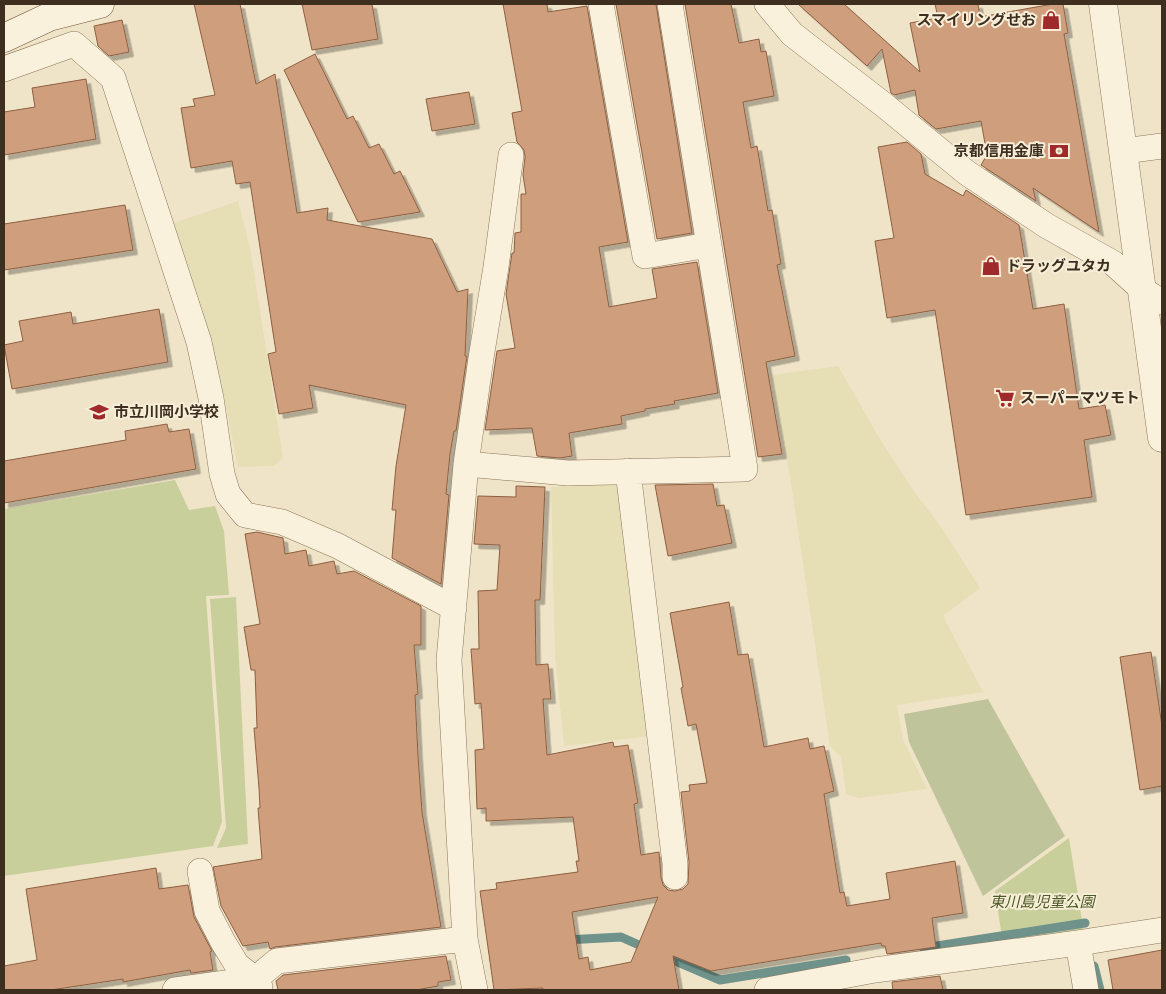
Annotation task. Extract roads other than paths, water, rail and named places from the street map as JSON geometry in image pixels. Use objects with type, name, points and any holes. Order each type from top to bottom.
[{"type":"street","points":[[4,38],[48,16],[100,4]]},
{"type":"street","points":[[601,4],[645,256],[708,244]]},
{"type":"street","points":[[466,464],[568,473],[745,469],[670,4]]},
{"type":"street","points":[[767,4],[792,34],[884,105],[967,173],[1047,226],[1113,263],[1152,296]]},
{"type":"street","points":[[1104,4],[1124,151],[1152,296],[1162,438]]},
{"type":"street","points":[[4,69],[74,44],[113,78],[199,342],[212,398],[224,480],[228,494],[245,515],[282,522],[338,546],[454,608]]},
{"type":"street","points":[[1124,151],[1162,146]]},
{"type":"street","points":[[475,990],[465,939],[449,660],[466,464],[511,155]]},
{"type":"street","points":[[628,471],[675,877]]},
{"type":"street","points":[[200,871],[208,911],[222,942],[237,965],[258,985]]},
{"type":"street","points":[[767,990],[874,970],[1162,930]]},
{"type":"street","points":[[175,990],[258,985],[277,961],[465,939]]},
{"type":"street","points":[[1078,943],[1086,990]]},
{"type":"waterway","points":[[924,948],[1085,923]]},
{"type":"waterway","points":[[566,940],[621,937],[648,949]]},
{"type":"waterway","points":[[664,956],[720,980],[846,960]]},
{"type":"waterway","points":[[1094,966],[1100,990]]},
{"type":"place","name":"スマイリングせお","points":[[1051,20]]},
{"type":"place","name":"京都信用金庫","points":[[1059,151]]},
{"type":"place","name":"ドラッグユタカ","points":[[991,266]]},
{"type":"place","name":"スーパーマツモト","points":[[1005,398]]},
{"type":"place","name":"市立川岡小学校","points":[[99,412]]},
{"type":"park label","name":"東川島児童公園","points":[[1042,902]]}]
